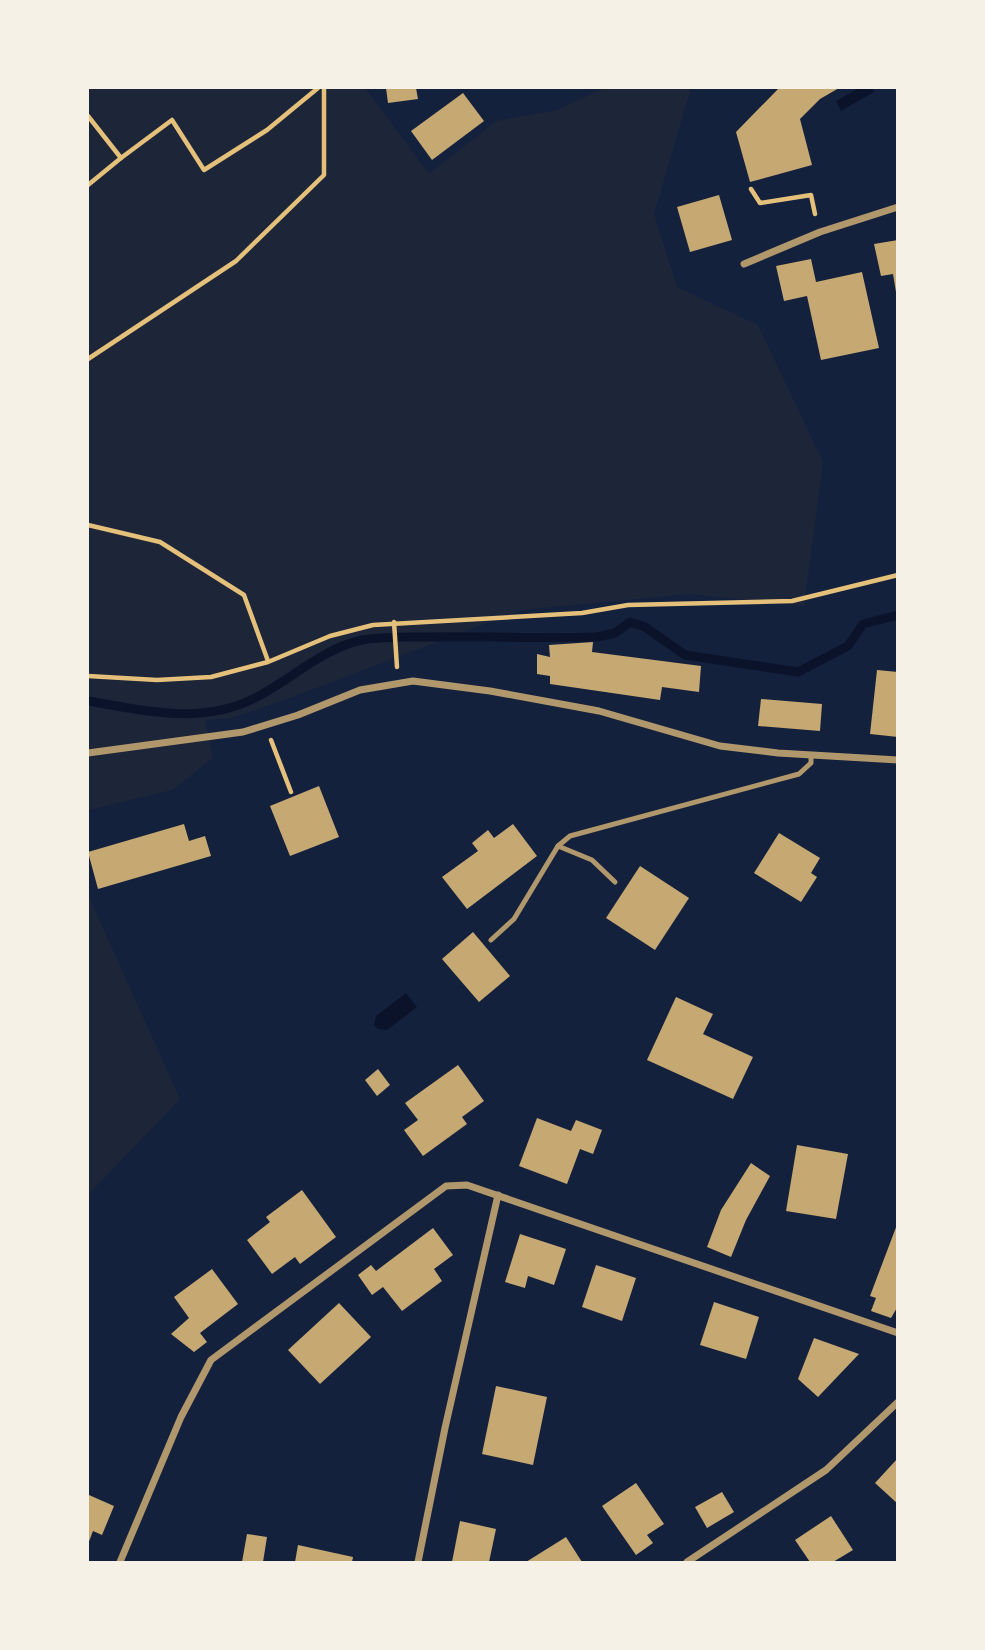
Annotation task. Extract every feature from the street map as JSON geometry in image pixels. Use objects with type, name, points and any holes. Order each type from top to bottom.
[{"type":"street","points":[[744,264],[820,232],[898,207]]},
{"type":"street","points":[[88,753],[233,734],[265,727],[360,690],[398,681],[413,681],[477,689],[599,711],[720,746],[898,760]]},
{"type":"street","points":[[120,1563],[181,1417],[211,1360],[446,1186],[467,1185],[498,1195],[898,1333]]},
{"type":"street","points":[[418,1563],[445,1428],[498,1195]]},
{"type":"street","points":[[688,1563],[826,1470],[898,1402]]},
{"type":"lane","points":[[491,940],[514,919],[558,846],[579,832],[799,774],[811,763],[811,755]]},
{"type":"lane","points":[[558,846],[592,860],[615,882]]},
{"type":"path","points":[[88,185],[172,120],[204,170],[267,130],[321,88]]},
{"type":"path","points":[[88,359],[236,261],[324,175],[321,88]]},
{"type":"path","points":[[88,116],[121,158]]},
{"type":"path","points":[[751,189],[760,203],[811,195],[820,232]]},
{"type":"path","points":[[88,525],[160,542],[244,595],[268,662]]},
{"type":"path","points":[[88,676],[184,680],[228,674],[268,662],[353,629],[394,622],[582,613],[628,605],[792,601],[898,575]]},
{"type":"path","points":[[394,622],[397,661]]},
{"type":"path","points":[[265,727],[291,792]]},
{"type":"shaded area","points":[[88,88],[365,88],[429,174],[496,121],[557,110],[604,88],[691,88],[654,214],[677,287],[758,325],[823,462],[804,606],[689,594],[521,610],[232,718],[205,720],[213,758],[172,790],[88,810]]},
{"type":"shaded area","points":[[859,88],[872,88],[874,92],[841,111],[836,101]]},
{"type":"shaded area","points":[[88,895],[180,1099],[88,1195]]},
{"type":"shaded area","points":[[406,993],[417,1007],[387,1030],[378,1029],[374,1025],[376,1016]]},
{"type":"building","points":[[386,88],[416,88],[418,99],[388,103]]},
{"type":"building","points":[[779,88],[839,88],[820,99],[800,119],[812,165],[750,182],[736,132]]},
{"type":"building","points":[[463,93],[484,121],[432,160],[411,131]]},
{"type":"building","points":[[719,195],[732,240],[690,252],[677,207]]},
{"type":"building","points":[[898,240],[896,292],[893,274],[881,276],[874,244]]},
{"type":"building","points":[[811,259],[816,282],[862,272],[879,348],[821,360],[807,296],[784,301],[776,266]]},
{"type":"building","points":[[593,642],[592,652],[701,666],[699,692],[662,687],[660,700],[550,684],[550,676],[537,674],[537,654],[550,657],[549,645]]},
{"type":"building","points":[[877,670],[898,672],[898,737],[870,734]]},
{"type":"building","points":[[761,699],[822,704],[820,731],[758,726]]},
{"type":"building","points":[[319,786],[339,837],[290,856],[270,806]]},
{"type":"building","points":[[184,824],[189,841],[205,836],[211,856],[98,889],[88,852]]},
{"type":"building","points":[[513,824],[537,856],[467,909],[442,877],[478,851],[472,843],[488,830],[494,838]]},
{"type":"building","points":[[779,833],[820,858],[811,873],[817,877],[801,902],[754,873]]},
{"type":"building","points":[[640,866],[689,898],[655,950],[606,918]]},
{"type":"building","points":[[473,932],[510,976],[479,1002],[442,959]]},
{"type":"building","points":[[676,997],[713,1014],[703,1034],[753,1057],[733,1099],[647,1060]]},
{"type":"building","points":[[458,1065],[484,1101],[462,1117],[467,1124],[423,1156],[404,1130],[418,1120],[405,1103]]},
{"type":"building","points":[[378,1069],[390,1085],[377,1096],[365,1080]]},
{"type":"building","points":[[537,1118],[571,1131],[576,1120],[602,1130],[593,1154],[580,1149],[567,1184],[519,1166]]},
{"type":"building","points":[[797,1145],[848,1154],[836,1219],[786,1211]]},
{"type":"building","points":[[751,1163],[770,1176],[746,1220],[731,1257],[707,1247],[721,1210]]},
{"type":"building","points":[[302,1190],[336,1237],[300,1264],[295,1257],[272,1274],[247,1240],[270,1222],[266,1217]]},
{"type":"building","points":[[898,1222],[898,1306],[891,1318],[871,1311],[876,1298],[870,1296]]},
{"type":"building","points":[[433,1228],[453,1255],[434,1269],[442,1281],[402,1311],[383,1287],[372,1295],[358,1275],[371,1265],[376,1271]]},
{"type":"building","points":[[520,1234],[566,1249],[554,1285],[528,1276],[525,1288],[505,1282]]},
{"type":"building","points":[[596,1265],[636,1278],[622,1321],[582,1307]]},
{"type":"building","points":[[212,1269],[238,1304],[200,1333],[207,1342],[194,1352],[171,1334],[189,1318],[174,1297]]},
{"type":"building","points":[[714,1302],[759,1317],[746,1359],[700,1345]]},
{"type":"building","points":[[339,1303],[371,1337],[320,1384],[288,1350]]},
{"type":"building","points":[[814,1338],[859,1354],[818,1397],[798,1379]]},
{"type":"building","points":[[496,1386],[547,1397],[533,1465],[482,1454]]},
{"type":"building","points":[[898,1458],[898,1504],[875,1483]]},
{"type":"building","points":[[636,1483],[664,1524],[647,1535],[653,1543],[636,1555],[602,1506]]},
{"type":"building","points":[[722,1492],[734,1512],[707,1528],[695,1507]]},
{"type":"building","points":[[89,1495],[114,1506],[102,1535],[93,1531],[88,1544]]},
{"type":"building","points":[[831,1516],[853,1550],[833,1562],[810,1562],[795,1540]]},
{"type":"building","points":[[460,1521],[496,1529],[489,1562],[452,1562]]},
{"type":"building","points":[[247,1534],[267,1537],[263,1562],[242,1562]]},
{"type":"building","points":[[566,1537],[582,1562],[526,1562]]},
{"type":"building","points":[[298,1545],[353,1557],[352,1562],[295,1562]]},
{"type":"waterway","points":[[88,701],[177,714],[221,710],[243,704],[336,649],[362,640],[396,637],[597,637],[615,633],[630,622],[645,627],[685,655],[798,672],[848,646],[863,624],[898,615]]}]
